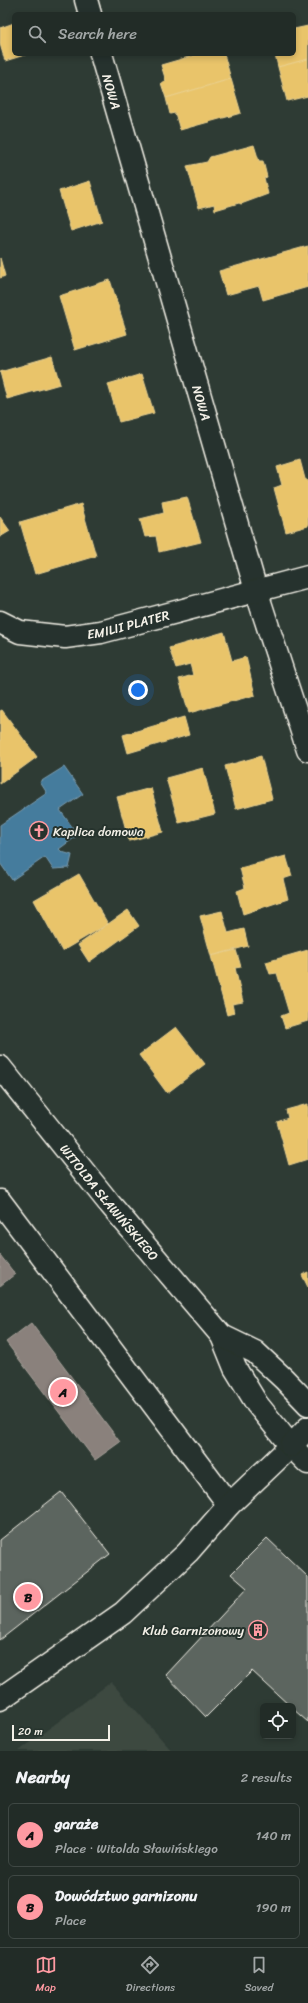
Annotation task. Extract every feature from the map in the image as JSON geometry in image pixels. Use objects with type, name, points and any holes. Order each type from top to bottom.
[{"type":"street","points":[[86,0],[89,12]]},
{"type":"street","name":"NOWA","points":[[102,56],[256,590],[308,750]]},
{"type":"street","name":"EMILII PLATER","points":[[0,622],[20,632],[65,637],[101,632],[308,576]]},
{"type":"street","name":"WITOLDA SŁAWIŃSKIEGO","points":[[0,1067],[108,1203],[222,1336],[235,1368],[257,1404],[291,1446],[308,1462]]},
{"type":"street","points":[[0,1201],[229,1505]]},
{"type":"street","name":"WITOLDA SŁAWIŃSKIEGO","points":[[222,1336],[254,1352],[284,1378],[308,1404]]},
{"type":"street","points":[[0,1699],[123,1613],[188,1552],[229,1505],[308,1428]]},
{"type":"shaded area","points":[[111,1682],[172,1751],[19,1751]]},
{"type":"building: Homes","points":[[12,24],[12,56],[21,56],[5,61],[0,44],[0,28]]},
{"type":"building: Homes","points":[[308,26],[308,59],[278,67],[275,56],[296,56],[296,29]]},
{"type":"building: Homes","points":[[192,56],[225,56],[231,79],[166,98],[161,83],[166,81],[161,65]]},
{"type":"building: Homes","points":[[308,59],[308,96],[287,101],[278,67]]},
{"type":"building: Homes","points":[[231,79],[241,113],[180,130],[175,113],[170,114],[166,98]]},
{"type":"building: Homes","points":[[254,145],[259,161],[263,161],[267,177],[264,178],[268,194],[241,204],[239,203],[215,210],[214,204],[199,208],[187,166],[207,162],[210,157]]},
{"type":"building: Homes","points":[[90,181],[102,221],[71,231],[59,191]]},
{"type":"building: Homes","points":[[308,246],[308,287],[263,300],[259,286],[226,295],[219,271]]},
{"type":"building: Homes","points":[[0,258],[5,276],[0,278]]},
{"type":"building: Homes","points":[[110,280],[127,334],[75,350],[59,296]]},
{"type":"building: Homes","points":[[52,357],[60,384],[7,399],[0,372]]},
{"type":"building: Homes","points":[[142,374],[154,413],[119,422],[108,384]]},
{"type":"building: Homes","points":[[300,460],[305,479],[308,481],[308,526],[286,532],[274,488],[282,485],[277,467]]},
{"type":"building: Homes","points":[[187,497],[201,542],[159,552],[156,536],[145,537],[140,519],[164,513],[162,502]]},
{"type":"building: Homes","points":[[81,504],[96,556],[35,574],[20,522]]},
{"type":"building: Homes","points":[[0,517],[10,531],[0,537]]},
{"type":"building: Homes","points":[[224,632],[232,661],[246,657],[255,695],[189,713],[179,679],[193,675],[190,664],[176,668],[169,648]]},
{"type":"building: Homes","points":[[2,710],[37,757],[0,784],[0,711]]},
{"type":"building: Homes","points":[[184,717],[189,735],[128,753],[123,735]]},
{"type":"building: Homes","points":[[261,756],[272,799],[236,809],[225,766]]},
{"type":"building: Homes","points":[[203,768],[215,814],[179,823],[166,778]]},
{"type":"building: Homes","points":[[151,788],[163,832],[129,841],[117,797]]},
{"type":"building: Homes","points":[[286,856],[292,876],[283,879],[288,899],[243,914],[237,891],[245,888],[240,868]]},
{"type":"building: Homes","points":[[79,874],[108,924],[62,951],[34,900]]},
{"type":"building: Homes","points":[[128,910],[139,926],[89,962],[78,945]]},
{"type":"building: Homes","points":[[222,911],[228,933],[244,929],[248,946],[211,956],[200,916]]},
{"type":"building: Homes","points":[[236,950],[241,967],[235,968],[243,1002],[232,1004],[234,1013],[227,1015],[211,956]]},
{"type":"building: Homes","points":[[308,950],[308,1021],[285,1028],[281,1016],[289,1013],[277,973],[270,974],[266,962]]},
{"type":"building: Homes","points":[[176,1027],[205,1064],[167,1093],[139,1055]]},
{"type":"building: Homes","points":[[308,1104],[308,1159],[289,1165],[277,1122],[288,1118],[286,1110]]},
{"type":"building: Homes","points":[[308,1272],[308,1287],[302,1275]]},
{"type":"building: Public","points":[[64,767],[83,794],[60,810],[78,835],[59,849],[62,852],[72,855],[69,868],[53,869],[45,857],[12,880],[0,863],[0,825],[47,793],[40,782]]},
{"type":"building: Industry","points":[[0,1255],[15,1274],[0,1286]]},
{"type":"building: Industry","points":[[31,1323],[120,1442],[95,1460],[6,1342]]},
{"type":"building: Other","points":[[61,1492],[110,1554],[0,1640],[0,1540]]},
{"type":"building: Other","name":"Klub Garnizonowy","points":[[267,1538],[308,1577],[308,1722],[296,1712],[296,1703],[287,1703],[252,1671],[206,1717],[166,1675],[247,1588],[231,1574]]},
{"type":"place","name":"Kaplica domowa","points":[[39,831]]},
{"type":"place","name":"garaże","points":[[63,1392]]},
{"type":"place","name":"Dowództwo garnizonu","points":[[28,1597]]},
{"type":"place","name":"Klub Garnizonowy","points":[[258,1630]]}]
